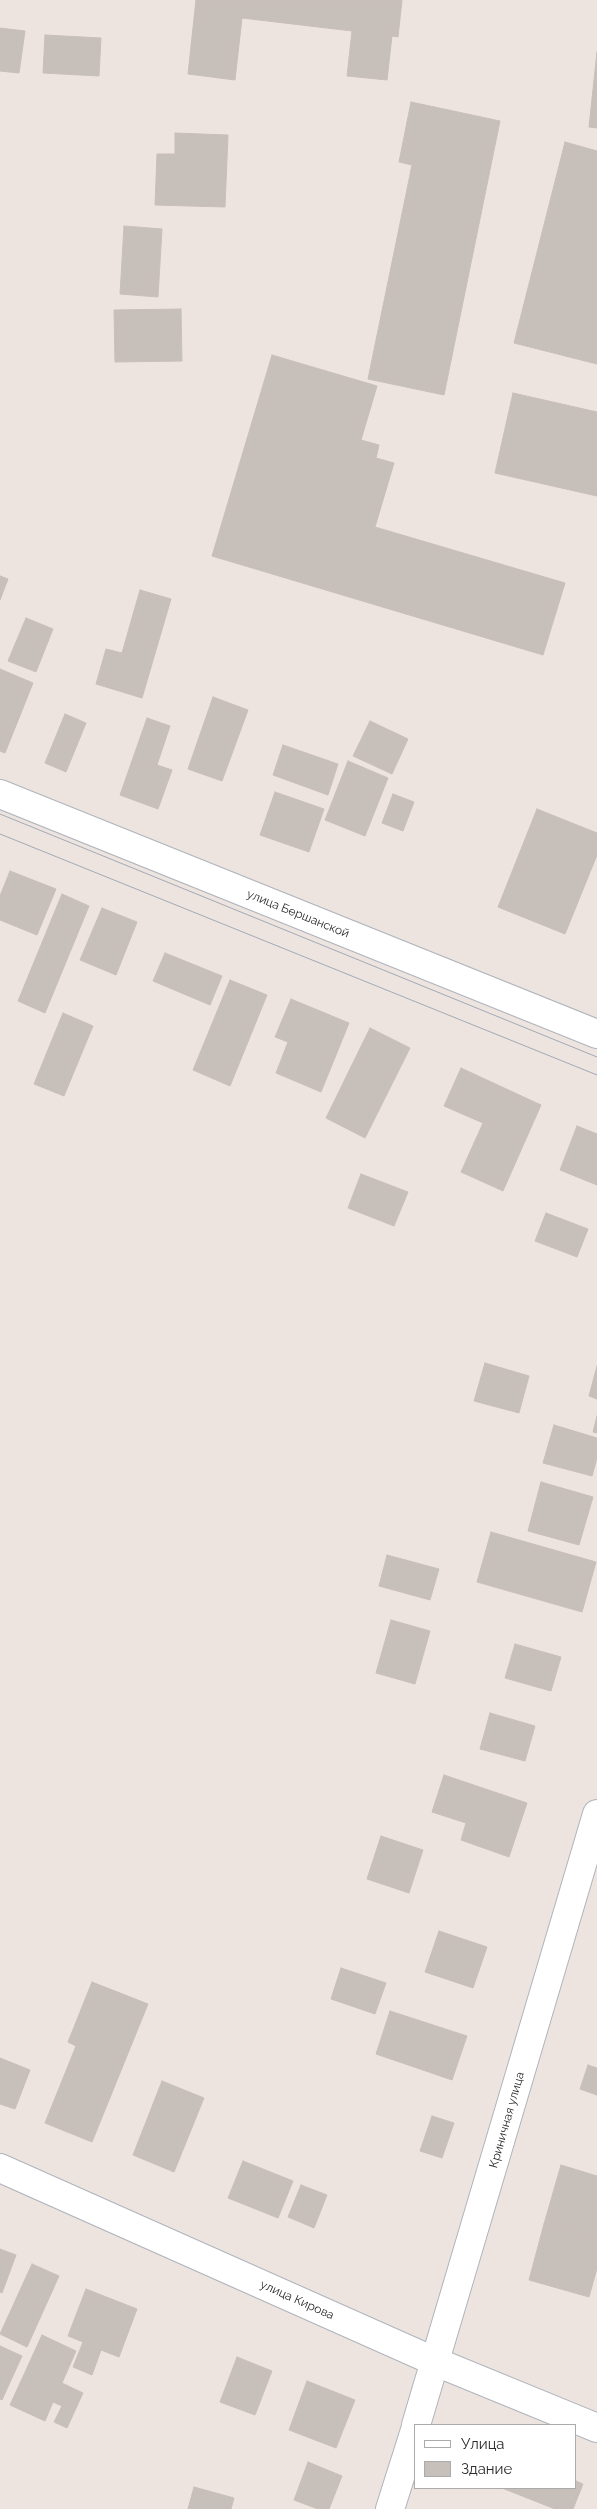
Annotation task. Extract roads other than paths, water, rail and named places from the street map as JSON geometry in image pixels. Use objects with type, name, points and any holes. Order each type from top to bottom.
[{"type":"street","name":"улица Бершанской","points":[[0,794],[597,1034]]},
{"type":"street","name":"Криничная улица","points":[[417,2424],[597,1814]]},
{"type":"street","name":"улица Кирова","points":[[0,2168],[436,2362],[597,2428]]},
{"type":"street","name":"Криничная улица","points":[[390,2509],[414,2432]]},
{"type":"tram line","points":[[0,814],[597,1057]]},
{"type":"tram line","points":[[0,834],[597,1075]]}]
